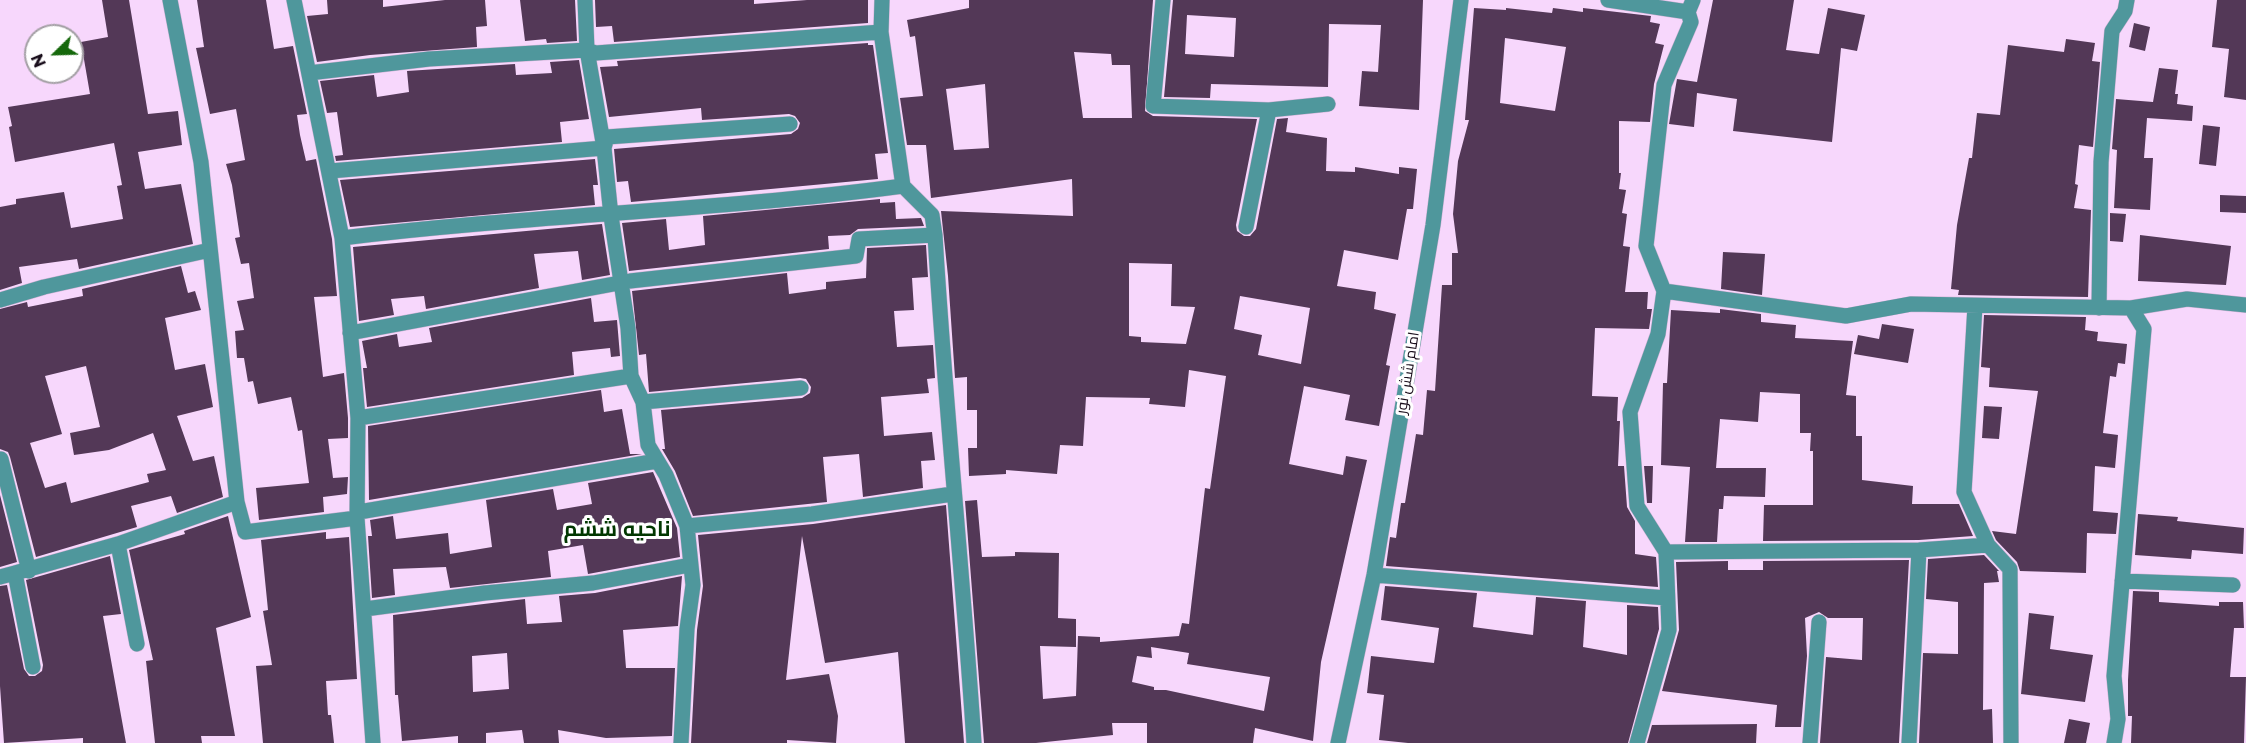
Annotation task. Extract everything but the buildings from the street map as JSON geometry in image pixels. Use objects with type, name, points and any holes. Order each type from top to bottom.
[{"type":"street","points":[[170,0],[201,162],[237,502],[245,532],[358,515],[657,461]]},
{"type":"street","points":[[294,0],[342,238],[358,418],[358,515],[374,743]]},
{"type":"street","points":[[585,0],[587,50],[604,148],[611,216],[628,328],[631,376],[643,402],[648,445],[666,475],[687,525],[693,585],[687,629],[681,743]]},
{"type":"street","points":[[882,0],[881,32],[903,186],[932,215],[935,235],[952,494],[966,614],[974,743]]},
{"type":"street","points":[[1162,0],[1153,106],[1269,110],[1328,104]]},
{"type":"street","name":"امام شش نور","points":[[1338,743],[1374,575],[1433,225],[1461,0]]},
{"type":"street","points":[[1608,0],[1691,6],[1691,22],[1664,85],[1646,246],[1664,291],[1658,334],[1630,412],[1637,506],[1666,552],[1669,630],[1637,743]]},
{"type":"street","points":[[2099,308],[2101,162],[2112,31],[2125,11],[2127,0]]},
{"type":"street","points":[[309,73],[429,59],[587,50],[596,53],[662,50],[881,32]]},
{"type":"street","points":[[1246,227],[1269,110]]},
{"type":"street","points":[[604,148],[607,137],[790,124]]},
{"type":"street","points":[[330,171],[604,148]]},
{"type":"street","points":[[342,238],[460,223],[611,216],[825,196],[903,186]]},
{"type":"street","points":[[350,333],[620,283],[856,256],[859,239],[935,235]]},
{"type":"street","points":[[0,300],[44,287],[210,250]]},
{"type":"street","points":[[1664,291],[1846,316],[1911,304],[2131,308],[2187,299],[2246,305]]},
{"type":"street","points":[[1975,306],[1964,492],[1988,545],[2010,569],[2011,743]]},
{"type":"street","points":[[2114,743],[2118,719],[2114,676],[2144,329],[2131,308]]},
{"type":"street","points":[[358,418],[631,376]]},
{"type":"street","points":[[643,402],[801,388]]},
{"type":"street","points":[[1,459],[15,573],[33,667]]},
{"type":"street","points":[[687,525],[812,514],[952,494]]},
{"type":"street","points":[[15,573],[118,544],[237,502]]},
{"type":"street","points":[[118,544],[137,644]]},
{"type":"street","points":[[1666,552],[1919,550],[1988,545]]},
{"type":"street","points":[[1909,743],[1919,550]]},
{"type":"street","points":[[365,609],[485,593],[592,583],[690,565]]},
{"type":"street","points":[[1374,575],[1667,598]]},
{"type":"street","points":[[2122,581],[2233,585]]},
{"type":"street","points":[[1810,743],[1819,622]]},
{"type":"district","name":"ناحیه ششم","points":[[617,530]]}]
